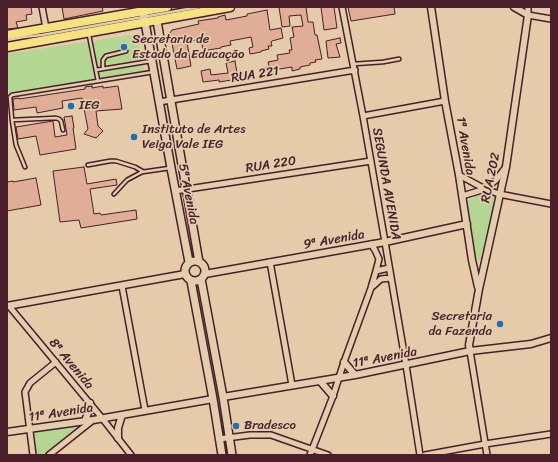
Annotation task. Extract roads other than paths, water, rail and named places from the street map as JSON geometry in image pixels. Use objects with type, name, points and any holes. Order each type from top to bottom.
[{"type":"main road","points":[[7,46],[89,32],[144,17],[167,7]]},
{"type":"main road","points":[[7,35],[44,32],[144,17],[157,21],[230,7]]},
{"type":"main road","name":"5ª Avenida","points":[[144,17],[189,262]]},
{"type":"main road","name":"5ª Avenida","points":[[157,21],[199,262]]},
{"type":"main road","points":[[203,277],[198,281],[191,281],[184,274],[185,267],[189,262],[194,261],[199,262],[205,268],[203,277],[232,455]]},
{"type":"main road","points":[[191,281],[222,455]]},
{"type":"street","points":[[42,7],[44,32]]},
{"type":"street","name":"SEGUNDA AVENIDA","points":[[342,7],[355,70],[385,242],[420,455]]},
{"type":"street","name":"1ª Avenida","points":[[431,7],[445,101],[459,175],[472,260],[479,289]]},
{"type":"street","points":[[514,7],[528,15],[551,19]]},
{"type":"street","name":"RUA 202","points":[[470,351],[468,345],[484,263],[506,167],[528,7]]},
{"type":"street","name":"RUA 221","points":[[159,102],[355,70]]},
{"type":"street","points":[[363,116],[445,101]]},
{"type":"street","name":"RUA 220","points":[[176,191],[370,161]]},
{"type":"street","points":[[462,196],[485,189],[496,180],[506,167]]},
{"type":"street","points":[[459,175],[485,189],[499,194],[551,204]]},
{"type":"street","name":"9ª Avenida","points":[[203,277],[270,262],[385,242],[467,224]]},
{"type":"street","points":[[310,455],[372,288],[379,259],[371,244]]},
{"type":"street","points":[[472,260],[475,262],[484,263]]},
{"type":"street","points":[[270,262],[292,385]]},
{"type":"street","points":[[376,271],[389,268]]},
{"type":"street","points":[[8,306],[184,274]]},
{"type":"street","points":[[372,288],[381,279],[391,278]]},
{"type":"street","points":[[122,286],[145,410]]},
{"type":"street","name":"8ª Avenida","points":[[8,306],[56,362],[131,455]]},
{"type":"street","name":"11ª Avenida","points":[[223,397],[355,375],[470,351],[531,344],[551,338]]},
{"type":"street","points":[[470,351],[487,455]]},
{"type":"street","points":[[33,455],[25,392],[30,383],[56,362]]},
{"type":"street","points":[[344,362],[355,375]]},
{"type":"street","points":[[320,381],[333,396]]},
{"type":"street","name":"11ª Avenida","points":[[7,432],[93,420],[213,399]]},
{"type":"street","points":[[85,421],[90,404]]},
{"type":"street","points":[[118,438],[118,423],[122,414]]},
{"type":"street","points":[[49,455],[93,420]]},
{"type":"street","points":[[425,455],[551,434]]},
{"type":"street","points":[[219,439],[250,435],[271,435],[328,455]]},
{"type":"lane","points":[[144,17],[199,7]]},
{"type":"lane","points":[[7,40],[44,32]]},
{"type":"lane","points":[[7,46],[25,42],[44,32]]},
{"type":"lane","points":[[89,32],[98,81]]},
{"type":"lane","points":[[103,68],[103,60],[106,56],[126,51]]},
{"type":"lane","points":[[96,70],[152,60]]},
{"type":"lane","points":[[353,64],[399,60]]},
{"type":"lane","points":[[26,167],[16,145],[9,99],[12,95],[154,72]]},
{"type":"lane","points":[[12,120],[56,118],[60,121],[63,130]]},
{"type":"lane","points":[[88,165],[116,161],[135,167],[142,172]]},
{"type":"lane","points":[[114,194],[127,180],[142,172],[171,168]]},
{"type":"place","name":"Secretaria de Estado da Educação","points":[[124,47]]},
{"type":"place","name":"IEG","points":[[71,106]]},
{"type":"place","name":"Instituto de Artes Veiga Vale IEG","points":[[134,137]]},
{"type":"place","name":"Secretaria da Fazenda","points":[[500,324]]},
{"type":"place","name":"Bradesco","points":[[236,426]]}]
